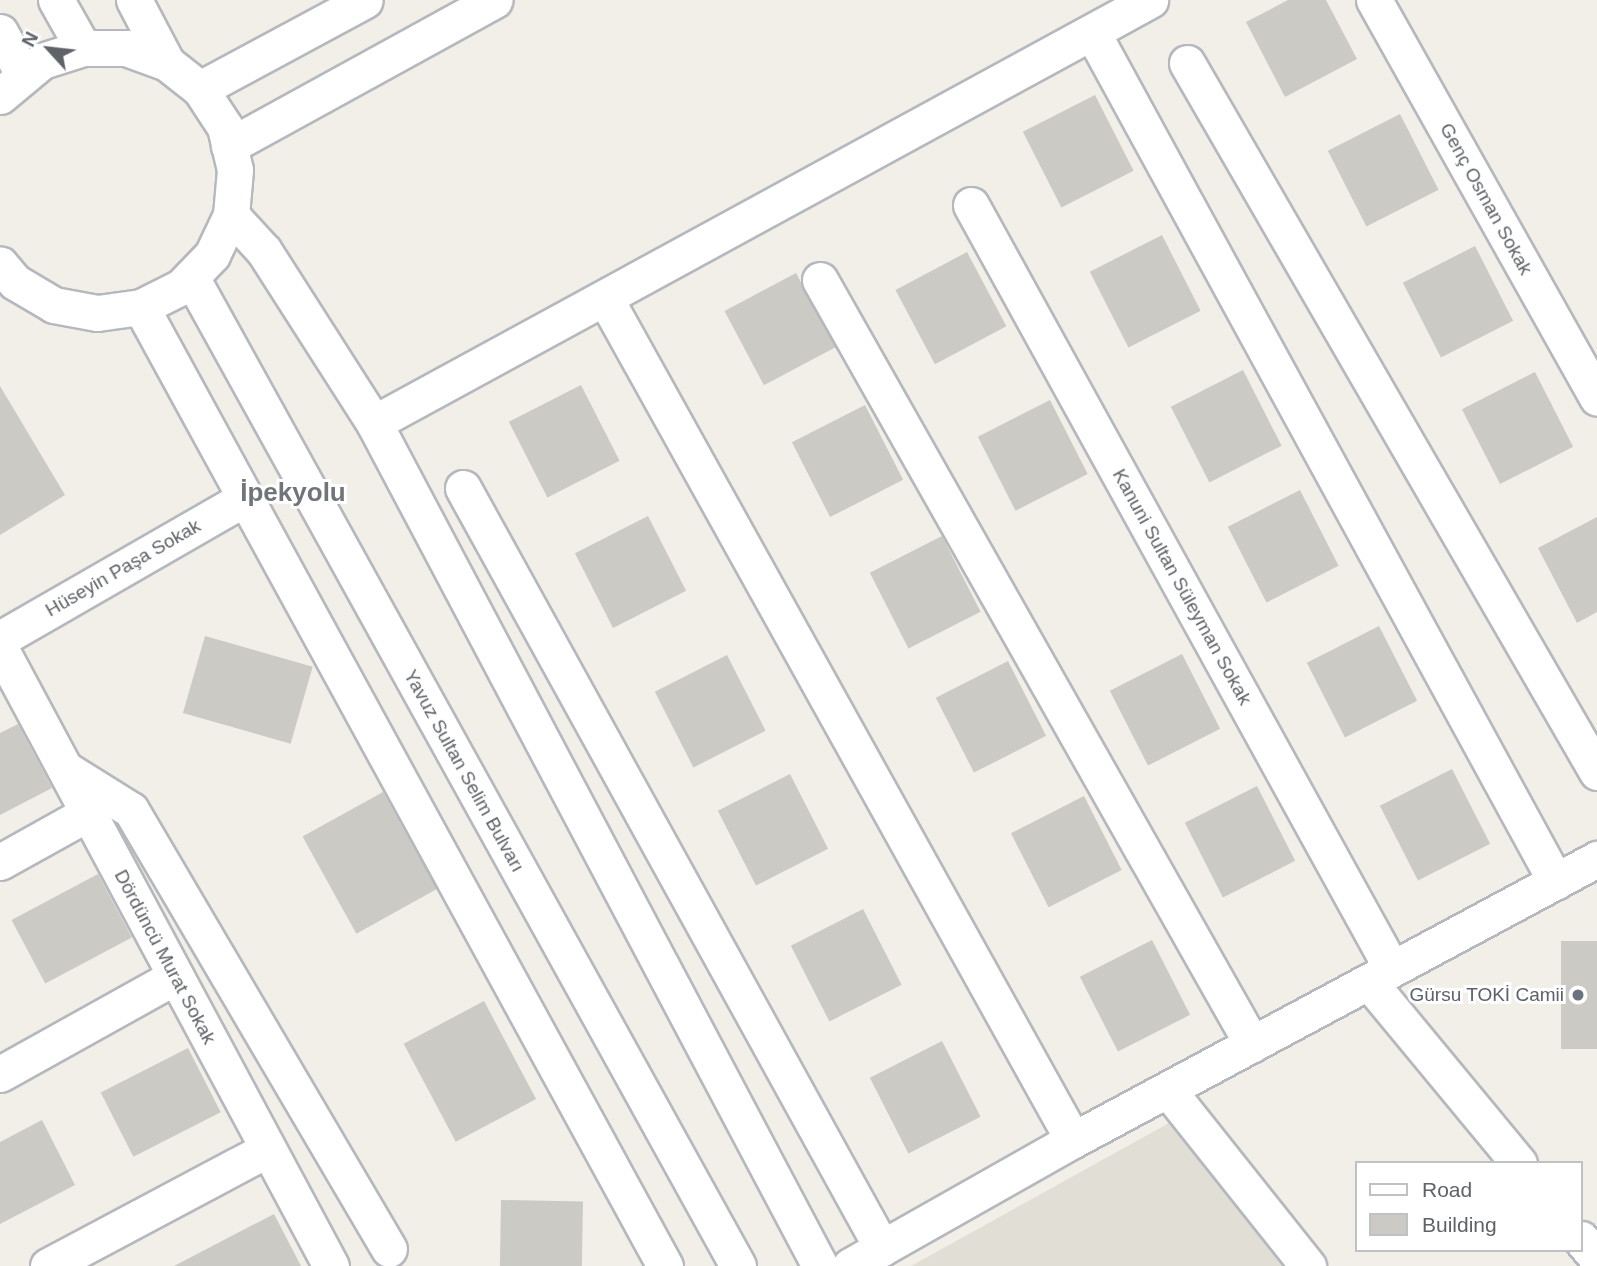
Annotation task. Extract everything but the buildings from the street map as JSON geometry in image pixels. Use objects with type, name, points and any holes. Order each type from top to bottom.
[{"type":"street","points":[[56,0],[83,48]]},
{"type":"street","points":[[134,0],[167,63]]},
{"type":"street","points":[[200,89],[365,0]]},
{"type":"street","points":[[229,146],[495,0]]},
{"type":"street","points":[[374,423],[1150,0]]},
{"type":"street","name":"Genç Osman Sokak","points":[[1374,0],[1597,398]]},
{"type":"street","points":[[0,32],[12,85],[41,61],[83,48],[126,48],[167,63],[200,89],[225,127],[235,170],[230,215],[212,255],[191,277],[141,307],[97,313],[54,304],[2,269]]},
{"type":"street","points":[[1092,32],[1556,881]]},
{"type":"street","points":[[1187,64],[1597,772]]},
{"type":"street","name":"Kanuni Sultan Süleyman Sokak","points":[[971,205],[1381,975],[1518,1161]]},
{"type":"street","points":[[230,215],[264,251],[374,423],[820,1266]]},
{"type":"street","name":"Yavuz Sultan Selim Bulvarı","points":[[191,277],[738,1266]]},
{"type":"street","points":[[820,280],[1252,1044]]},
{"type":"street","points":[[606,298],[1073,1140]]},
{"type":"street","points":[[141,307],[665,1266]]},
{"type":"street","points":[[463,488],[882,1248]]},
{"type":"street","name":"Hüseyin Paşa Sokak","points":[[0,639],[245,498]]},
{"type":"street","name":"Dördüncü Murat Sokak","points":[[0,648],[331,1266]]},
{"type":"street","points":[[64,768],[131,810],[389,1249]]},
{"type":"street","points":[[0,862],[88,813]]},
{"type":"street","points":[[850,1266],[1073,1140],[1597,859]]},
{"type":"street","points":[[0,1074],[176,976]]},
{"type":"street","points":[[218,1054],[263,1034]]},
{"type":"street","points":[[1168,1090],[1308,1266]]},
{"type":"street","points":[[48,1266],[268,1149]]},
{"type":"street","points":[[1583,1240],[1597,1258]]},
{"type":"shaded area","points":[[1169,1123],[1285,1266],[911,1266]]},
{"type":"place","name":"Gürsu TOKİ Camii","points":[[1578,995]]},
{"type":"district","name":"İpekyolu","points":[[293,493]]}]
